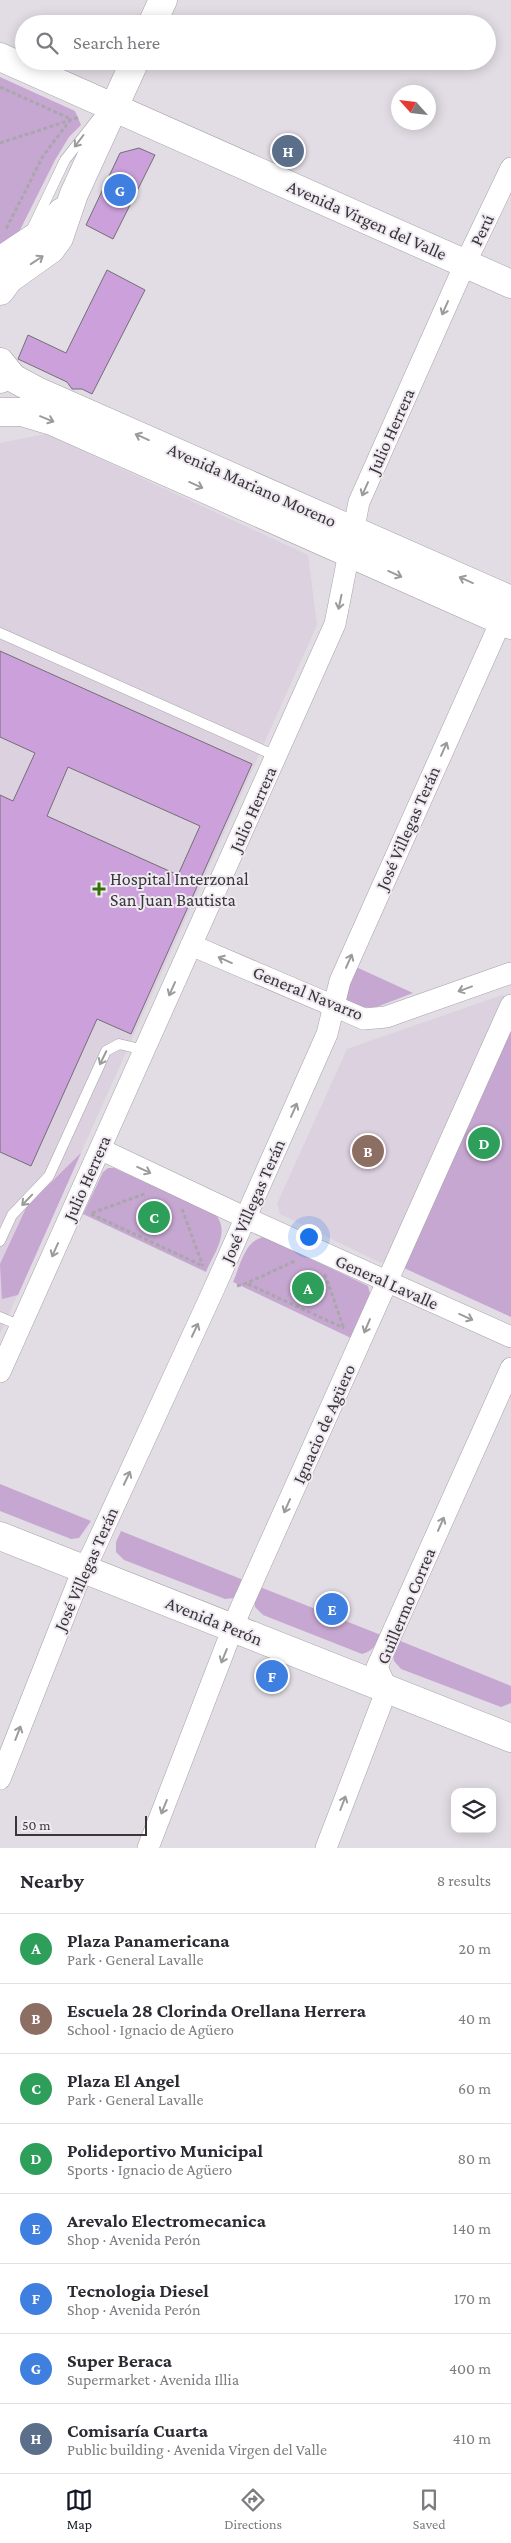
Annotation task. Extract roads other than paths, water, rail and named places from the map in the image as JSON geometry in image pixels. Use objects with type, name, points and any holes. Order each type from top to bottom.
[{"type":"main road","points":[[156,15],[163,0]]},
{"type":"main road","name":"Avenida Virgen del Valle","points":[[0,57],[15,64]]},
{"type":"main road","name":"Avenida Virgen del Valle","points":[[29,70],[511,284]]},
{"type":"main road","points":[[0,291],[9,279],[51,250],[59,238],[102,102],[128,70]]},
{"type":"main road","points":[[0,261],[43,232],[56,219],[74,194]]},
{"type":"main road","points":[[0,363],[0,379]]},
{"type":"main road","name":"Avenida Mariano Moreno","points":[[0,363],[13,378],[37,391],[508,615]]},
{"type":"main road","name":"Avenida Mariano Moreno","points":[[0,412],[22,412],[52,421],[352,542]]},
{"type":"main road","name":"Avenida Perón","points":[[0,1518],[87,1562]]},
{"type":"main road","name":"Avenida Perón","points":[[0,1536],[87,1562],[237,1620],[382,1678],[511,1738]]},
{"type":"main road","name":"Avenida Perón","points":[[382,1678],[511,1719]]},
{"type":"street","name":"Perú","points":[[465,264],[511,168]]},
{"type":"street","name":"Julio Herrera","points":[[0,1372],[335,624],[359,502],[465,264]]},
{"type":"street","name":"José Villegas Terán","points":[[0,1779],[87,1562],[213,1291],[327,1034],[340,981],[508,615]]},
{"type":"street","name":"General Navarro","points":[[191,945],[364,1019],[386,1017],[511,973]]},
{"type":"street","name":"Ignacio de Agüero","points":[[148,1848],[237,1620],[386,1281],[511,1005]]},
{"type":"street","name":"General Lavalle","points":[[100,1149],[317,1251],[511,1337]]},
{"type":"street","name":"Guillermo Correa","points":[[326,1848],[382,1678],[511,1368]]},
{"type":"lane","points":[[24,245],[65,160],[93,123],[102,102]]},
{"type":"lane","points":[[0,633],[276,756]]},
{"type":"lane","points":[[0,1241],[12,1215],[49,1176],[106,1051],[119,1044],[144,1050]]},
{"type":"lane","points":[[0,1317],[21,1326]]},
{"type":"place","name":"Comisaría Cuarta","points":[[288,151]]},
{"type":"place","name":"Super Beraca","points":[[120,190]]},
{"type":"place","name":"Hospital Interzonal San Juan Bautista","points":[[99,889]]},
{"type":"place","name":"Polideportivo Municipal","points":[[484,1143]]},
{"type":"place","name":"Escuela 28 Clorinda Orellana Herrera","points":[[368,1151]]},
{"type":"place","name":"Plaza El Angel","points":[[154,1217]]},
{"type":"place","name":"Plaza Panamericana","points":[[308,1288]]},
{"type":"place","name":"Arevalo Electromecanica","points":[[332,1609]]},
{"type":"place","name":"Tecnologia Diesel","points":[[272,1676]]}]
